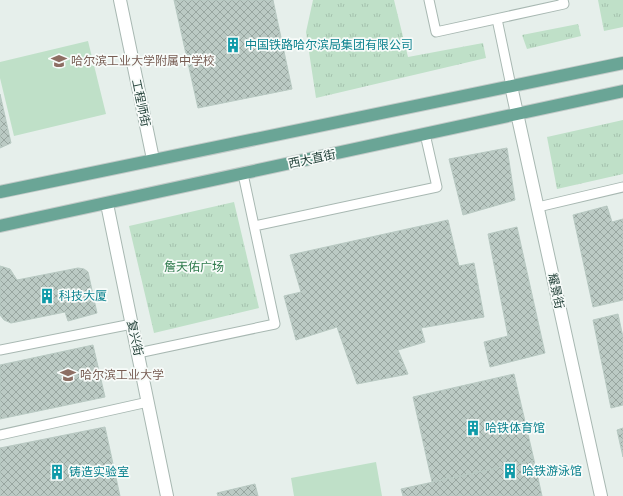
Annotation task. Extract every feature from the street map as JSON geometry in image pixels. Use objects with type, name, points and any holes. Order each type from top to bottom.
[{"type":"main road","points":[[0,192],[153,159],[623,63]]},
{"type":"main road","name":"西大直街","points":[[0,226],[623,91]]},
{"type":"street","name":"工程师街","points":[[120,0],[153,159]]},
{"type":"street","name":"耀景街","points":[[511,86],[601,496]]},
{"type":"street","name":"复兴街","points":[[107,204],[167,496]]},
{"type":"lane","points":[[429,0],[436,32],[564,4],[563,0]]},
{"type":"lane","points":[[497,19],[511,86]]},
{"type":"lane","points":[[254,226],[436,187],[425,134]]},
{"type":"lane","points":[[138,353],[275,324],[243,174]]},
{"type":"lane","points":[[538,208],[623,187]]},
{"type":"lane","points":[[0,350],[132,324]]},
{"type":"lane","points":[[0,435],[148,402]]},
{"type":"green space","points":[[313,0],[394,0],[408,57],[483,43],[486,58],[316,98],[306,32]]},
{"type":"green space","points":[[598,0],[623,0],[623,27],[604,31]]},
{"type":"green space","points":[[578,24],[581,36],[527,49],[522,35]]},
{"type":"green space","points":[[88,41],[106,114],[14,136],[0,78],[0,62]]},
{"type":"green space","points":[[623,120],[623,174],[557,189],[547,137]]},
{"type":"green space","name":"詹天佑广场","points":[[234,202],[259,308],[154,333],[129,226]]},
{"type":"green space","points":[[376,462],[382,496],[294,496],[291,478]]},
{"type":"building","name":"中国铁路哈尔滨局集团有限公司","points":[[174,0],[273,0],[292,89],[198,108]]},
{"type":"building","points":[[0,94],[11,143],[0,148]]},
{"type":"building","points":[[507,148],[515,200],[463,215],[449,159]]},
{"type":"building","points":[[607,206],[612,222],[623,219],[623,300],[593,307],[573,215]]},
{"type":"building","points":[[448,220],[459,266],[474,263],[484,317],[421,328],[425,342],[398,350],[408,374],[357,384],[337,327],[296,340],[284,296],[301,292],[290,255]]},
{"type":"building","points":[[517,227],[545,353],[490,367],[484,342],[508,336],[488,234]]},
{"type":"building","name":"科技大厦","points":[[0,266],[10,269],[17,280],[78,268],[84,269],[88,272],[97,313],[68,321],[65,312],[11,323],[4,320],[0,315]]},
{"type":"building","points":[[618,314],[623,337],[623,405],[611,408],[593,320]]},
{"type":"building","points":[[93,345],[105,397],[0,419],[0,365]]},
{"type":"building","name":"哈铁体育馆","points":[[514,374],[534,460],[432,482],[413,397]]},
{"type":"building","name":"铸造实验室","points":[[105,427],[120,496],[0,496],[0,448]]},
{"type":"building","points":[[623,428],[623,457],[617,430]]},
{"type":"building","name":"哈铁游泳馆","points":[[534,460],[542,496],[403,496],[401,489]]},
{"type":"building","points":[[255,484],[258,496],[218,496],[217,493]]},
{"type":"place","name":"中国铁路哈尔滨局集团有限公司","points":[[233,45]]},
{"type":"place","name":"哈尔滨工业大学附属中学校","points":[[59,61]]},
{"type":"place","name":"科技大厦","points":[[47,296]]},
{"type":"place","name":"哈尔滨工业大学","points":[[68,375]]},
{"type":"place","name":"哈铁体育馆","points":[[473,428]]},
{"type":"place","name":"哈铁游泳馆","points":[[510,471]]},
{"type":"place","name":"铸造实验室","points":[[57,472]]}]
